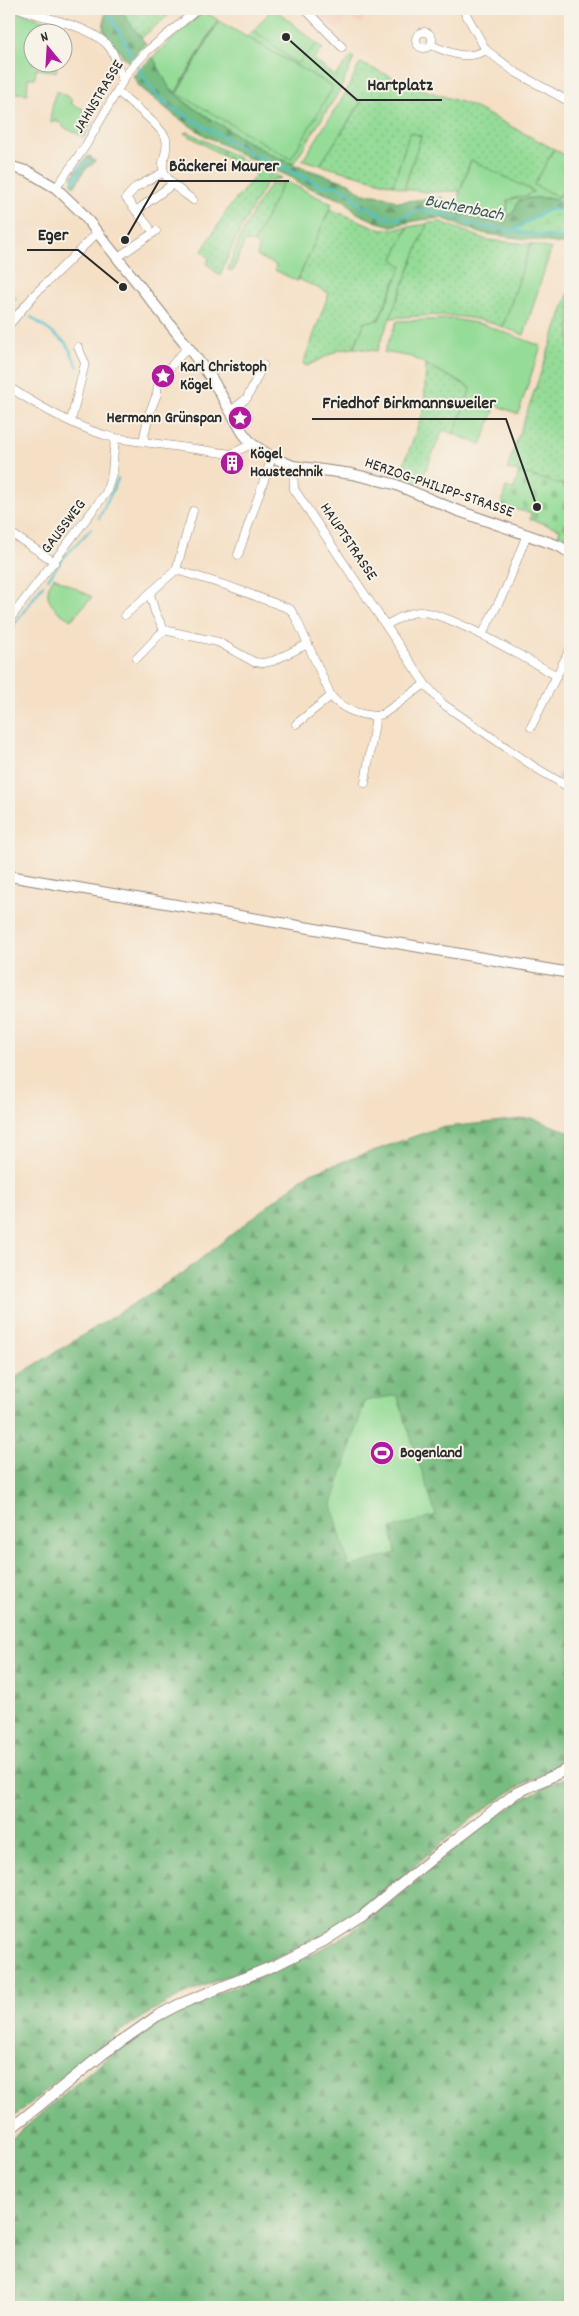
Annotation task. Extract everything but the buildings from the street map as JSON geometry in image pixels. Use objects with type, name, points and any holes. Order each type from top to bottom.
[{"type":"street","points":[[21,9],[74,26],[101,39],[111,49],[122,81]]},
{"type":"street","name":"JAHNSTRASSE","points":[[56,188],[86,145],[128,72],[147,51],[198,9]]},
{"type":"street","points":[[305,9],[342,47]]},
{"type":"street","points":[[463,9],[486,50],[515,72],[570,102]]},
{"type":"street","points":[[431,45],[452,54],[463,56],[476,56],[486,50]]},
{"type":"street","points":[[118,92],[144,114],[166,138],[164,172],[173,184],[193,200]]},
{"type":"street","points":[[9,166],[29,172],[56,188],[98,232],[212,379],[243,433],[252,444],[272,457],[293,466]]},
{"type":"street","points":[[118,258],[152,230],[126,198],[136,187],[164,172]]},
{"type":"street","points":[[136,211],[173,184]]},
{"type":"street","points":[[9,325],[35,294],[98,232]]},
{"type":"street","points":[[71,421],[85,362],[78,347]]},
{"type":"street","points":[[143,442],[149,414],[157,394],[158,380],[188,347]]},
{"type":"street","points":[[231,411],[247,398],[263,365]]},
{"type":"street","points":[[9,387],[98,434],[231,454],[252,444]]},
{"type":"street","name":"GAUSSWEG","points":[[9,620],[106,493],[112,472],[116,438]]},
{"type":"street","points":[[238,555],[272,457]]},
{"type":"street","name":"HERZOG-PHILIPP-STRASSE","points":[[293,466],[352,474],[394,484],[456,510],[559,546],[570,553]]},
{"type":"street","name":"HAUPTSTRASSE","points":[[293,466],[294,489],[425,684],[443,704],[536,768],[570,788]]},
{"type":"street","points":[[125,616],[176,570],[193,512]]},
{"type":"street","points":[[9,532],[55,562]]},
{"type":"street","points":[[482,635],[506,588],[527,534]]},
{"type":"street","points":[[176,570],[228,586],[290,609],[331,696],[337,704],[365,716],[376,716],[383,714],[425,684]]},
{"type":"street","points":[[150,594],[155,612],[164,630]]},
{"type":"street","points":[[386,625],[419,612],[435,615],[482,635],[557,676]]},
{"type":"street","points":[[164,630],[218,642],[254,662],[263,663],[273,661],[308,644]]},
{"type":"street","points":[[137,658],[164,630]]},
{"type":"street","points":[[530,726],[570,649]]},
{"type":"street","points":[[296,724],[331,696]]},
{"type":"street","points":[[365,782],[376,716]]},
{"type":"street","points":[[9,876],[570,973]]},
{"type":"street","points":[[9,2130],[103,2054],[150,2021],[178,2005],[276,1965],[324,1941],[360,1918],[451,1843],[516,1793],[570,1768]]},
{"type":"shaded area","points":[[314,9],[333,9],[347,15],[342,26],[336,30]]},
{"type":"shaded area","points":[[340,9],[368,9],[361,24],[352,20],[354,16]]},
{"type":"shaded area","points":[[570,751],[570,794],[554,784]]},
{"type":"green space","points":[[9,9],[49,22],[22,22],[22,72],[36,72],[35,78],[28,78],[27,94],[9,92]]},
{"type":"green space","points":[[106,9],[119,9],[146,44],[128,62],[103,30]]},
{"type":"green space","points":[[119,9],[176,9],[141,38]]},
{"type":"green space","points":[[272,9],[275,9],[317,44],[297,64],[254,30]]},
{"type":"green space","points":[[203,11],[218,20],[176,92],[170,89],[153,57]]},
{"type":"green space","points":[[218,21],[177,93],[333,87],[247,37],[254,30],[297,64],[317,44],[323,49],[313,59],[335,76],[352,56],[354,58],[340,90],[293,164],[261,149],[213,122],[170,89],[176,92]]},
{"type":"green space","points":[[219,21],[333,87],[291,159],[177,93]]},
{"type":"green space","points":[[153,57],[170,89],[186,103],[246,141],[276,157],[349,183],[363,194],[384,196],[398,202],[442,197],[453,206],[498,219],[512,214],[519,200],[545,198],[570,204],[570,245],[480,233],[442,218],[419,220],[392,226],[357,213],[345,201],[299,184],[293,178],[246,157],[204,135],[174,115],[139,86],[133,76]]},
{"type":"green space","points":[[360,63],[418,88],[470,105],[554,149],[535,185],[559,197],[570,175],[570,217],[506,223],[508,200],[528,195],[471,160],[460,191],[428,192],[404,189],[421,136],[410,133],[393,185],[320,165],[361,103],[345,94]]},
{"type":"green space","points":[[57,91],[72,99],[70,103],[85,110],[82,116],[93,121],[84,137],[63,127],[63,125],[55,120],[53,123],[50,121],[54,97]]},
{"type":"green space","points":[[345,94],[361,102],[320,165],[303,160]]},
{"type":"green space","points":[[188,132],[262,170],[282,178],[268,181],[242,227],[220,276],[207,264],[209,258],[202,251],[228,209],[256,175],[184,133]]},
{"type":"green space","points":[[410,132],[421,136],[404,189],[393,185]]},
{"type":"green space","points":[[554,149],[570,158],[570,175],[559,197],[534,185]]},
{"type":"green space","points":[[88,156],[92,157],[91,160],[95,160],[93,164],[85,169],[75,186],[72,185],[74,173]]},
{"type":"green space","points":[[471,160],[533,191],[528,195],[508,200],[506,223],[453,212]]},
{"type":"green space","points":[[287,182],[332,204],[297,281],[275,270],[276,265],[257,256],[259,248],[254,243],[283,183]]},
{"type":"green space","points":[[283,183],[254,243],[245,241],[233,271],[228,270],[241,236],[258,204],[271,184]]},
{"type":"green space","points":[[558,208],[569,217],[570,239],[513,231],[548,210]]},
{"type":"green space","points":[[330,209],[382,230],[408,227],[393,259],[402,266],[378,320],[365,322],[354,348],[339,350],[307,366],[303,364],[329,293],[298,279]]},
{"type":"green space","points":[[441,222],[487,240],[531,244],[503,327],[460,317],[390,318],[427,223]]},
{"type":"green space","points":[[427,224],[377,351],[354,348],[365,322],[379,320],[402,266],[393,259],[408,227]]},
{"type":"green space","points":[[531,244],[551,249],[524,335],[503,327]]},
{"type":"green space","points":[[570,289],[570,487],[507,469]]},
{"type":"green space","points":[[453,319],[482,324],[541,346],[518,414],[496,405],[481,445],[454,434],[471,388],[412,357],[384,352],[397,321]]},
{"type":"green space","points":[[426,364],[471,388],[454,434],[443,430],[419,485],[399,477],[424,410]]},
{"type":"green space","points":[[519,472],[569,487],[570,484],[570,541],[558,537],[560,529],[530,519],[531,513],[501,506],[506,487],[514,489]]},
{"type":"green space","points":[[54,577],[92,597],[71,620],[50,603],[48,591]]},
{"type":"green space","points":[[531,1118],[570,1132],[570,1762],[537,1777],[476,1815],[364,1907],[334,1928],[277,1957],[198,1988],[133,2023],[91,2054],[9,2121],[9,1381],[183,1273],[308,1174],[438,1128]]},
{"type":"green space","name":"Bogenland","points":[[397,1395],[436,1515],[391,1529],[396,1553],[349,1567],[332,1505],[365,1401]]},
{"type":"green space","points":[[570,1776],[570,2307],[9,2307],[9,2141],[92,2071],[157,2024],[223,1991],[287,1965],[349,1933],[404,1892],[482,1827],[510,1807],[539,1790]]},
{"type":"waterway","name":"Buchenbach","points":[[107,9],[145,80],[156,94],[169,106],[250,153],[322,185],[340,187],[350,192],[362,207],[370,208],[382,216],[398,219],[418,210],[431,211],[456,217],[472,225],[570,239]]},
{"type":"waterway","points":[[73,182],[73,179],[78,178],[77,174],[81,172],[80,167],[89,161]]},
{"type":"waterway","name":"Buchenbach","points":[[513,230],[550,210],[564,211],[570,217]]},
{"type":"waterway","points":[[9,294],[16,299]]},
{"type":"waterway","points":[[31,317],[66,343],[78,367]]},
{"type":"waterway","points":[[99,518],[118,479]]},
{"type":"waterway","points":[[48,579],[65,556],[91,529]]},
{"type":"waterway","points":[[9,632],[43,585]]},
{"type":"place","name":"Hartplatz","points":[[286,37]]},
{"type":"place","name":"Bäckerei Maurer","points":[[125,240]]},
{"type":"place","name":"Eger","points":[[123,287]]},
{"type":"place","name":"Karl Christoph Kögel","points":[[163,376]]},
{"type":"place","name":"Hermann Grünspan","points":[[240,418]]},
{"type":"place","name":"Kögel Haustechnik","points":[[232,463]]},
{"type":"place","name":"Friedhof Birkmannsweiler","points":[[537,507]]},
{"type":"place","name":"Bogenland","points":[[382,1453]]}]
